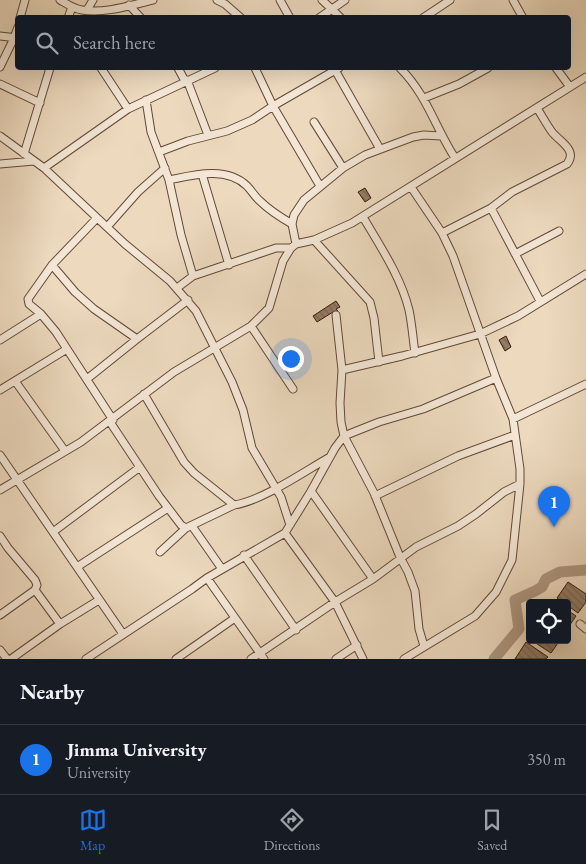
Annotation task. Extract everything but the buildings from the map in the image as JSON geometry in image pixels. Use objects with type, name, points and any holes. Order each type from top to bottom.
[{"type":"street","points":[[21,15],[25,0]]},
{"type":"street","points":[[60,0],[72,7],[87,10],[112,9],[153,0]]},
{"type":"street","points":[[87,10],[93,0]]},
{"type":"street","points":[[217,0],[238,15]]},
{"type":"street","points":[[280,0],[288,15]]},
{"type":"street","points":[[322,0],[338,15]]},
{"type":"street","points":[[324,15],[345,0]]},
{"type":"street","points":[[428,15],[450,0]]},
{"type":"street","points":[[513,0],[521,15]]},
{"type":"street","points":[[130,5],[138,15]]},
{"type":"street","points":[[69,15],[72,7]]},
{"type":"street","points":[[0,36],[15,38]]},
{"type":"street","points":[[0,67],[15,40]]},
{"type":"street","points":[[24,154],[49,70]]},
{"type":"street","points":[[102,70],[128,109]]},
{"type":"street","points":[[179,70],[186,81],[208,135]]},
{"type":"street","points":[[44,168],[128,109],[211,70]]},
{"type":"street","points":[[256,70],[273,106],[320,186]]},
{"type":"street","points":[[159,152],[208,135],[227,131],[252,120],[335,70]]},
{"type":"street","points":[[338,70],[380,149]]},
{"type":"street","points":[[402,70],[411,79],[424,98],[441,136],[455,158]]},
{"type":"street","points":[[424,98],[459,84],[484,70]]},
{"type":"street","points":[[557,70],[570,87]]},
{"type":"street","points":[[177,288],[193,276],[276,248],[293,246],[314,240],[363,217],[586,77]]},
{"type":"street","points":[[0,84],[40,103]]},
{"type":"street","points":[[146,100],[151,132],[169,180],[181,235],[193,276]]},
{"type":"street","points":[[442,233],[490,208],[512,192],[567,164],[571,159],[568,147],[553,133],[537,108]]},
{"type":"street","points":[[314,122],[343,168]]},
{"type":"street","points":[[0,490],[65,452],[111,421],[174,372],[251,326],[269,308],[283,261],[293,246],[292,224],[294,215],[304,200],[320,186],[343,168],[380,149],[413,137],[424,135],[441,136]]},
{"type":"street","points":[[0,136],[44,168],[107,228],[177,288],[188,300],[196,311],[232,382],[240,403],[252,448],[281,497],[290,525]]},
{"type":"street","points":[[0,164],[35,161]]},
{"type":"street","points":[[107,228],[138,192],[165,168]]},
{"type":"street","points":[[169,180],[202,174],[227,175],[248,186],[271,212],[292,224]]},
{"type":"street","points":[[202,174],[228,265]]},
{"type":"street","points":[[404,659],[475,616],[496,592],[512,560],[520,484],[520,469],[513,419],[496,378],[453,256],[442,233],[411,187]]},
{"type":"street","points":[[490,208],[540,301]]},
{"type":"street","points":[[363,217],[388,260],[403,293],[408,310],[415,353]]},
{"type":"street","points":[[97,218],[52,265],[28,299],[29,304],[56,332],[140,467],[168,508],[181,525],[189,527],[222,569]]},
{"type":"street","points":[[515,254],[559,231]]},
{"type":"street","points":[[314,240],[370,302],[374,318],[379,362]]},
{"type":"street","points":[[52,265],[75,292],[94,309],[137,339]]},
{"type":"street","points":[[342,370],[415,353],[480,334],[518,316],[586,274]]},
{"type":"street","points":[[87,379],[188,300]]},
{"type":"street","points":[[0,340],[40,314]]},
{"type":"street","points":[[336,315],[342,370],[340,403],[344,436],[375,496],[408,572],[415,591],[419,630],[424,646]]},
{"type":"street","points":[[251,326],[293,389]]},
{"type":"street","points":[[0,390],[67,349]]},
{"type":"street","points":[[86,659],[207,578],[285,533],[344,436],[379,422],[423,409],[496,378]]},
{"type":"street","points":[[15,381],[65,452]]},
{"type":"street","points":[[513,419],[586,384]]},
{"type":"street","points":[[144,394],[184,462],[234,505]]},
{"type":"street","points":[[375,496],[458,456],[515,435]]},
{"type":"street","points":[[0,455],[123,634]]},
{"type":"street","points":[[160,552],[189,527],[234,505],[242,504],[276,488],[330,457]]},
{"type":"street","points":[[53,532],[140,467]]},
{"type":"street","points":[[251,659],[262,656],[335,602],[373,579],[400,557],[458,526],[504,492],[520,484]]},
{"type":"street","points":[[311,491],[373,579]]},
{"type":"street","points":[[77,568],[168,508]]},
{"type":"street","points":[[285,533],[335,602],[363,659]]},
{"type":"street","points":[[0,536],[37,585],[35,590],[0,615]]},
{"type":"street","points":[[244,556],[296,630]]},
{"type":"street","points":[[207,578],[262,656]]},
{"type":"street","points":[[35,590],[60,624]]},
{"type":"street","points":[[11,659],[60,624],[99,600]]},
{"type":"street","points":[[176,659],[235,618]]},
{"type":"street","points":[[580,624],[586,629]]},
{"type":"street","points":[[336,659],[357,645]]},
{"type":"street","points":[[0,650],[6,659]]},
{"type":"waterway","points":[[494,659],[519,629],[515,600],[542,587],[546,579],[560,572],[586,570]]},
{"type":"place","name":"Jimma University","points":[[554,527]]}]
